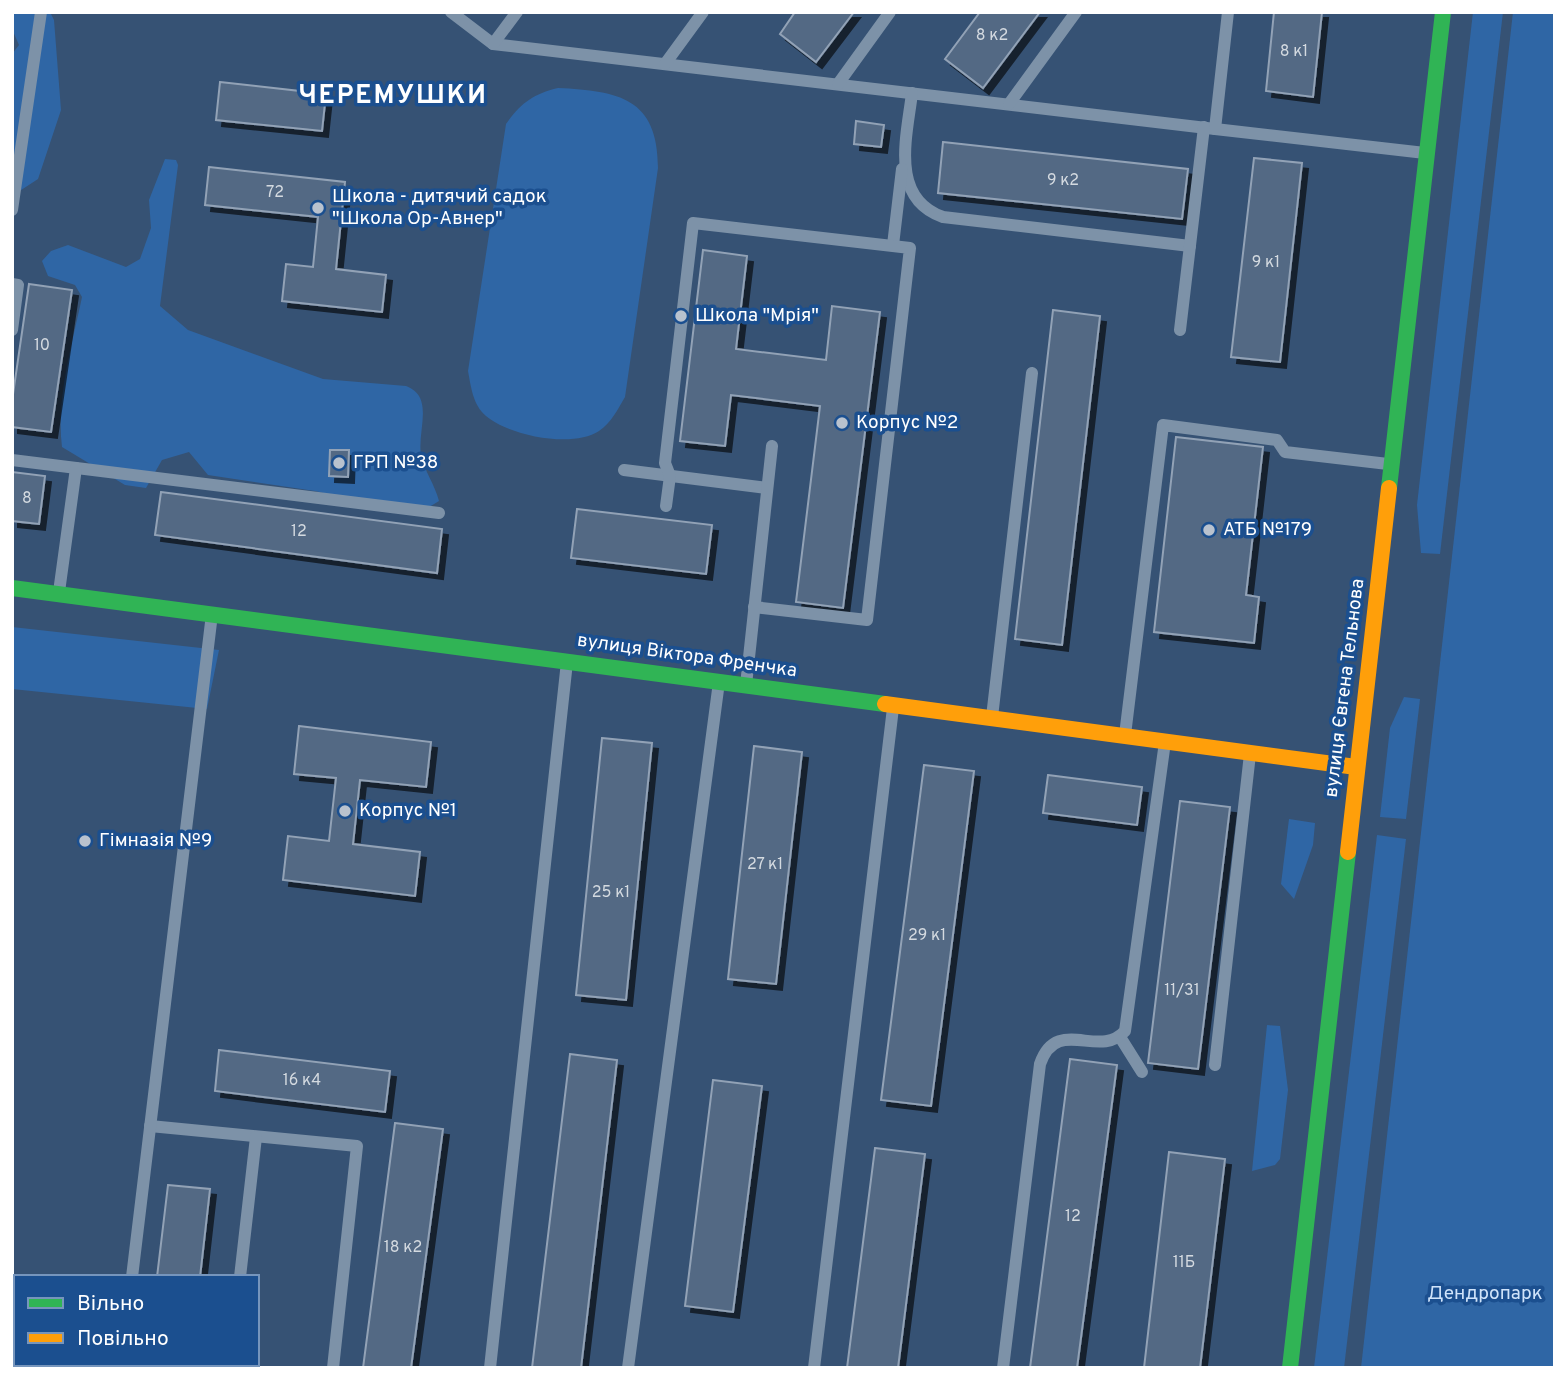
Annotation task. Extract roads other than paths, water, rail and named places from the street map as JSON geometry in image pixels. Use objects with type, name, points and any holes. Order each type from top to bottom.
[{"type":"street","name":"вулиця Євгена Тельнова","points":[[1290,1368],[1443,12]]},
{"type":"street","name":"вулиця Віктора Френчка","points":[[12,588],[1356,766]]},
{"type":"lane","points":[[12,210],[41,12]]},
{"type":"lane","points":[[451,12],[493,44],[1427,153]]},
{"type":"lane","points":[[493,44],[517,12]]},
{"type":"lane","points":[[665,64],[703,12]]},
{"type":"lane","points":[[838,84],[890,12]]},
{"type":"lane","points":[[1009,104],[1076,12]]},
{"type":"lane","points":[[1180,330],[1190,246],[1228,12]]},
{"type":"lane","points":[[892,245],[912,93]]},
{"type":"lane","points":[[12,109],[27,112]]},
{"type":"lane","points":[[903,163],[917,201],[931,213],[943,217],[1190,246]]},
{"type":"lane","points":[[666,506],[670,476],[665,463],[693,223],[910,248],[867,620],[754,607]]},
{"type":"lane","points":[[12,284],[18,285],[12,330]]},
{"type":"lane","points":[[992,718],[1032,373]]},
{"type":"lane","points":[[1125,735],[1163,425],[1276,439],[1285,452],[1392,464]]},
{"type":"lane","points":[[746,685],[772,446]]},
{"type":"lane","points":[[12,460],[439,513]]},
{"type":"lane","points":[[59,594],[76,468]]},
{"type":"lane","points":[[624,470],[767,488]]},
{"type":"lane","points":[[132,1275],[212,614]]},
{"type":"lane","points":[[490,1368],[567,661]]},
{"type":"lane","points":[[628,1368],[719,681]]},
{"type":"lane","points":[[814,1368],[894,705]]},
{"type":"lane","points":[[1003,1368],[1040,1064],[1050,1045],[1061,1040],[1105,1042],[1120,1037],[1129,1021],[1166,741]]},
{"type":"lane","points":[[1216,1065],[1250,753]]},
{"type":"lane","points":[[1120,1037],[1142,1072]]},
{"type":"lane","points":[[150,1126],[357,1146],[333,1368]]},
{"type":"lane","points":[[240,1275],[256,1137]]},
{"type":"place","name":"Школа - дитячий садок \"Школа Ор-Авнер\"","points":[[318,208]]},
{"type":"place","name":"Школа \"Мрія\"","points":[[681,316]]},
{"type":"place","name":"Корпус №2","points":[[842,423]]},
{"type":"place","name":"ГРП №38","points":[[339,463]]},
{"type":"place","name":"АТБ №179","points":[[1209,530]]},
{"type":"place","name":"Корпус №1","points":[[345,811]]},
{"type":"place","name":"Гімназія №9","points":[[85,841]]},
{"type":"district","name":"ЧЕРЕМУШКИ","points":[[393,96]]},
{"type":"park label","name":"Дендропарк","points":[[1485,1294]]}]
